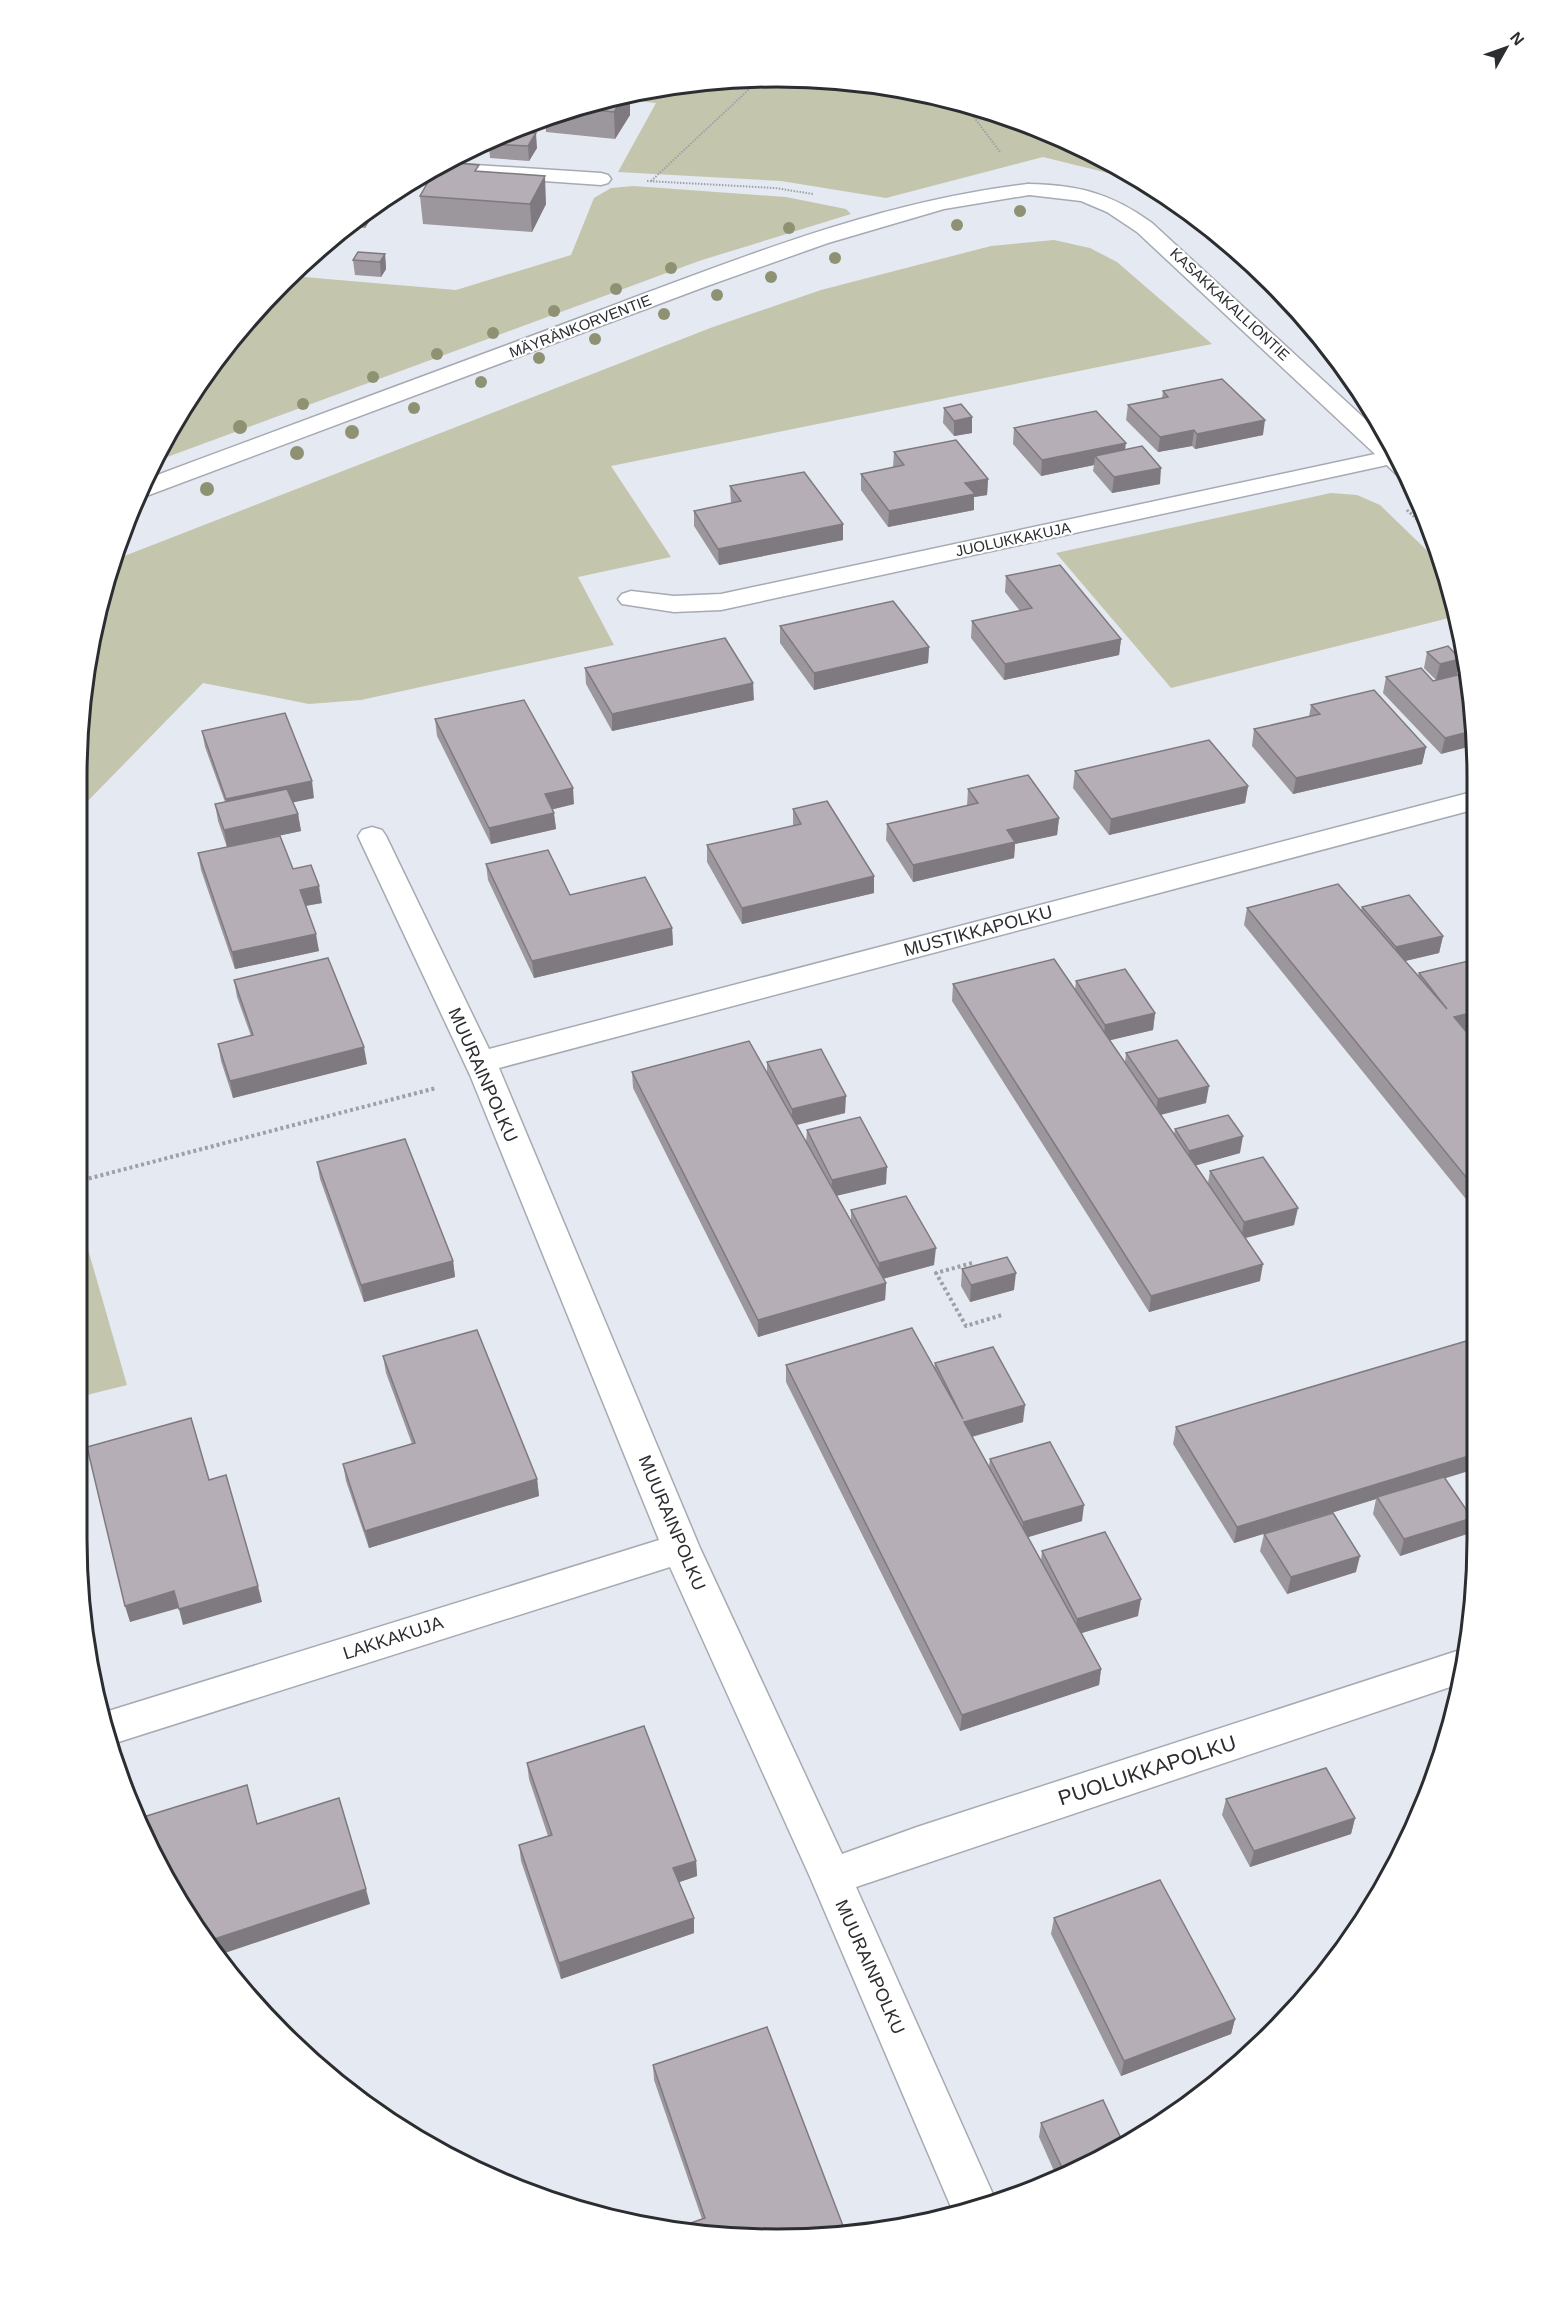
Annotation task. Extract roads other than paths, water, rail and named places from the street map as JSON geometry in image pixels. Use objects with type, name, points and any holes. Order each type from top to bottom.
[{"type":"street","points":[[449,170],[601,179]]},
{"type":"street","name":"KASAKKAKALLIONTIE","points":[[1028,190],[1069,191],[1087,195],[1116,207],[1138,222],[1162,241],[1383,447]]},
{"type":"street","name":"MÄYRÄNKORVENTIE","points":[[152,485],[699,281],[789,250],[891,217],[959,199],[1028,190]]},
{"type":"street","name":"JUOLUKKAKUJA","points":[[631,600],[674,604],[721,602],[1392,465]]},
{"type":"street","name":"MUSTIKKAPOLKU","points":[[483,1069],[1467,802]]},
{"type":"street","name":"MUURAINPOLKU","points":[[372,836],[483,1069],[681,1548],[831,1877],[972,2200]]},
{"type":"street","name":"LAKKAKUJA","points":[[114,1726],[681,1548]]},
{"type":"street","name":"PUOLUKKAPOLKU","points":[[831,1877],[917,1846],[1455,1669]]}]
